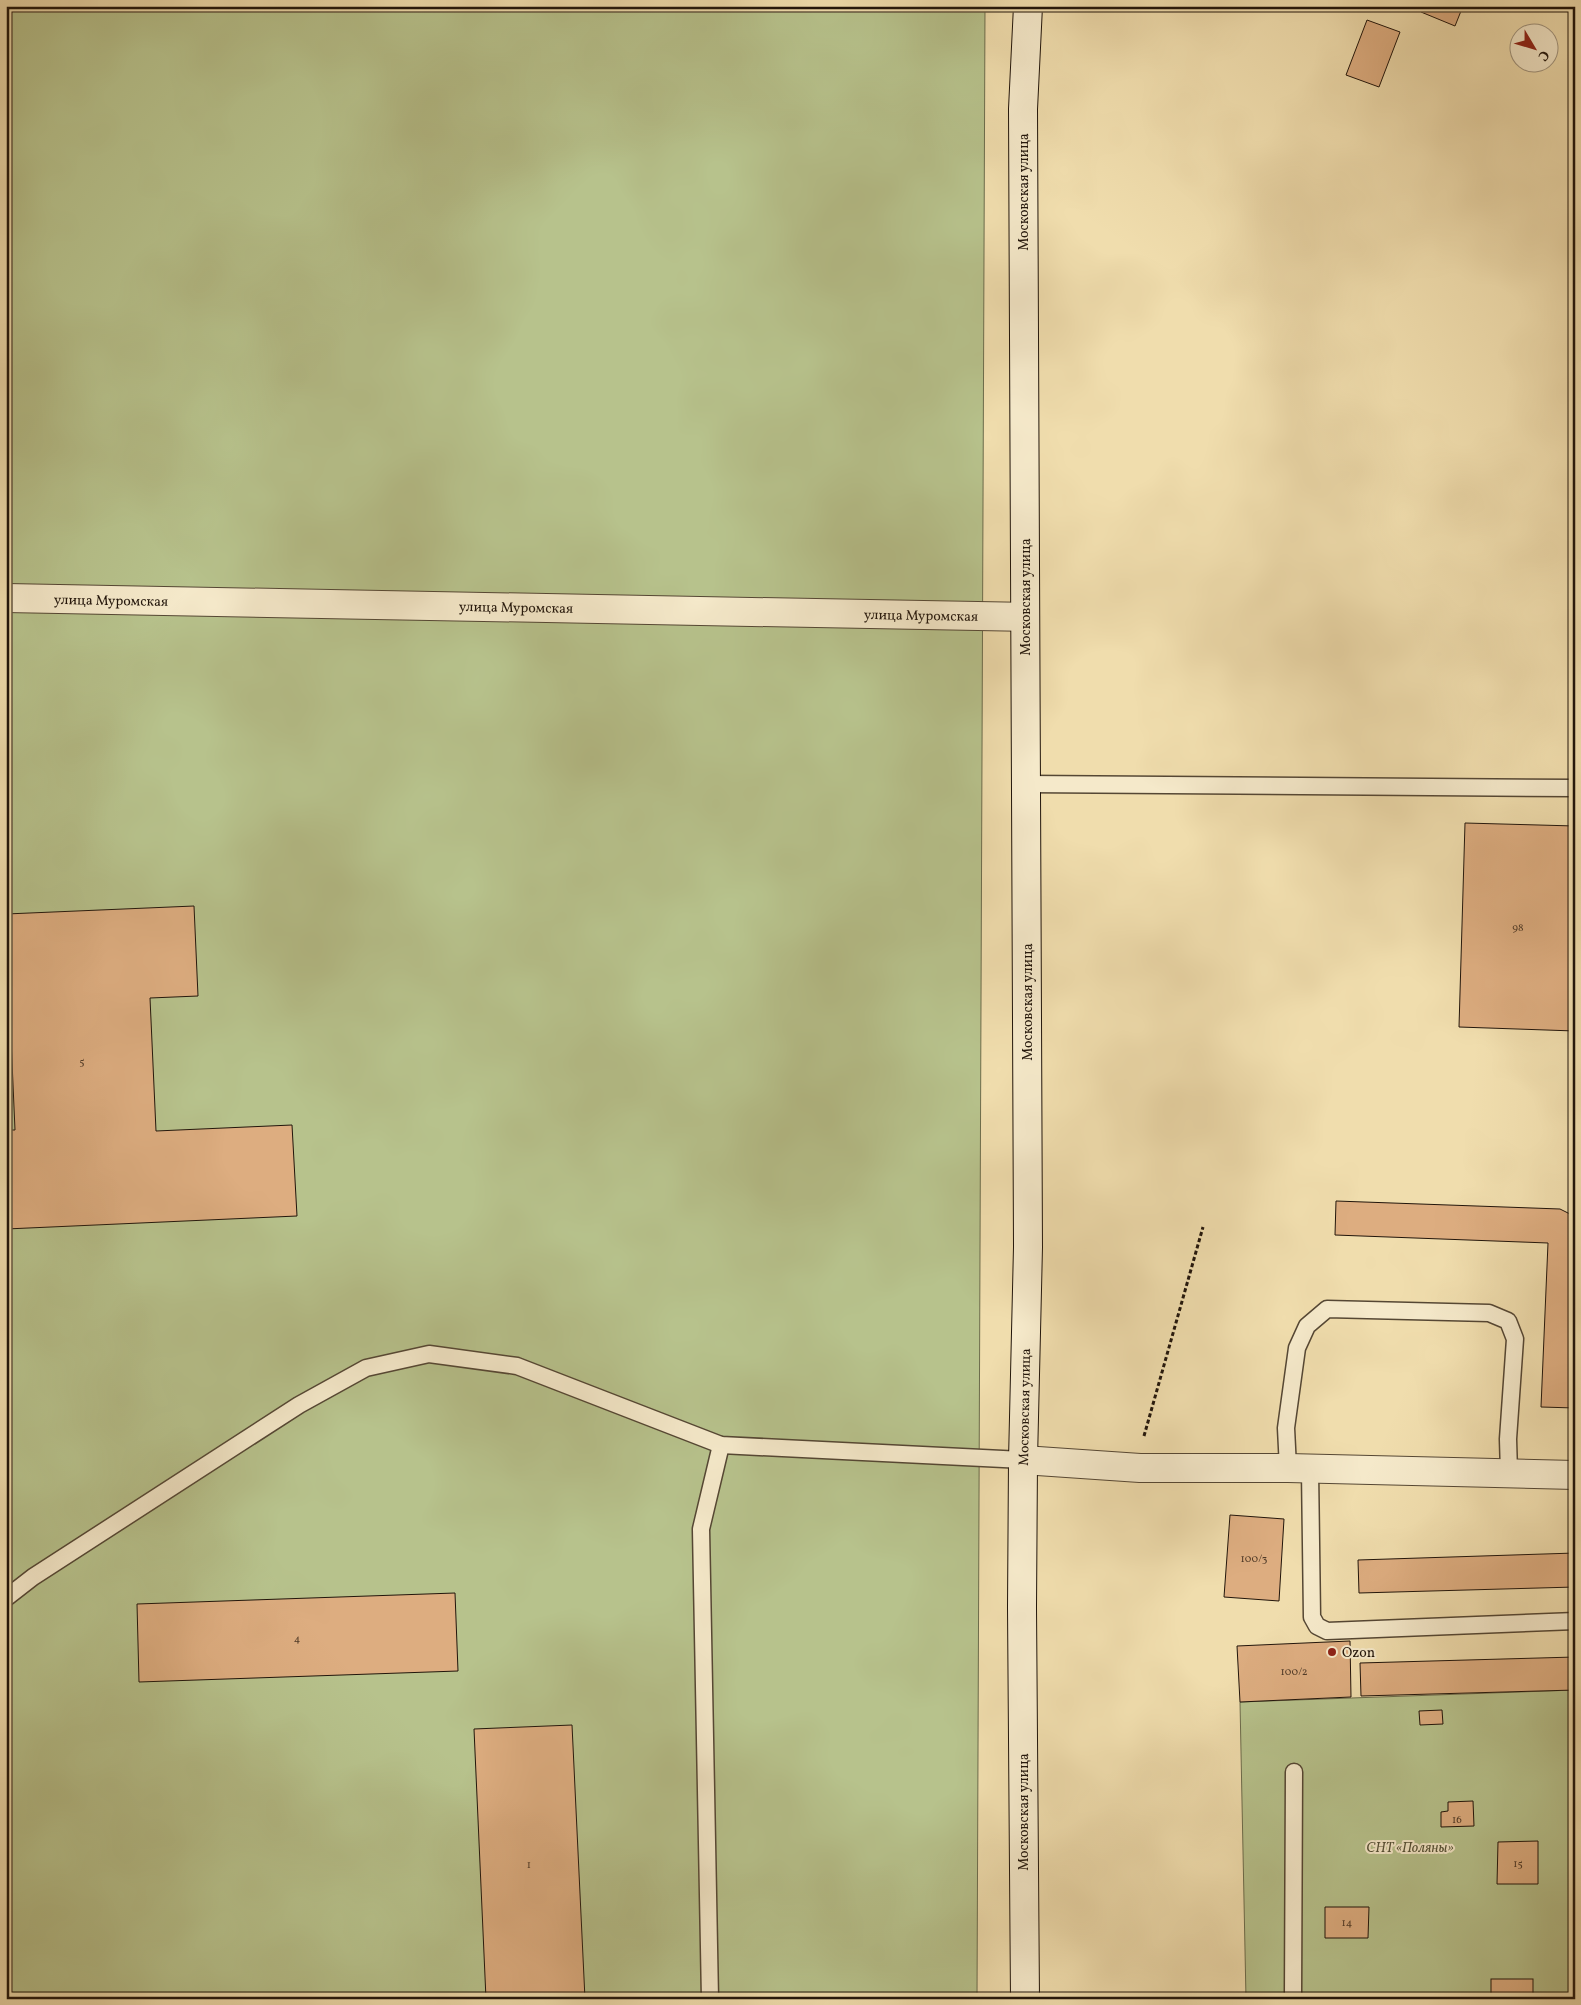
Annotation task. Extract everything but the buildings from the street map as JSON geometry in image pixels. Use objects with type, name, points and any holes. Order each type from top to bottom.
[{"type":"main road","name":"Московская улица","points":[[1025,1999],[1022,1608],[1028,1248],[1023,109],[1028,6]]},
{"type":"main road","name":"улица Муромская","points":[[6,598],[1025,617]]},
{"type":"main road","points":[[1023,1460],[1140,1468],[1575,1474]]},
{"type":"lane","points":[[1026,784],[1575,788]]},
{"type":"lane","points":[[1509,1473],[1508,1439],[1514,1339],[1508,1321],[1489,1313],[1327,1308],[1307,1326],[1297,1348],[1286,1428],[1299,1469],[1312,1617],[1317,1626],[1327,1632],[1575,1621]]},
{"type":"lane","points":[[6,1598],[33,1577],[299,1405],[366,1368],[429,1354],[517,1366],[721,1445],[1023,1460]]},
{"type":"lane","points":[[710,1999],[701,1529],[721,1445]]},
{"type":"lane","points":[[1293,1999],[1294,1772]]},
{"type":"path","points":[[1142,1444],[1203,1227]]},
{"type":"green space","points":[[6,6],[985,6],[977,1999],[6,1999]]},
{"type":"green space","name":"СНТ «Поляны»","points":[[1575,1690],[1575,1999],[1246,1999],[1240,1702]]},
{"type":"place","name":"Ozon","points":[[1332,1652]]}]
